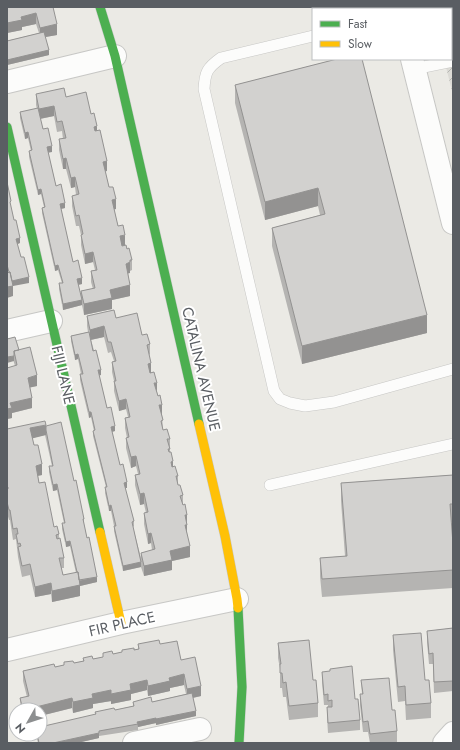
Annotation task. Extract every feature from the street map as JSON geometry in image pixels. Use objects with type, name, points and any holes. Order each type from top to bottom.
[{"type":"street","name":"CATALINA AVENUE","points":[[100,7],[115,56],[225,536],[237,599],[242,687],[239,743]]},
{"type":"street","points":[[7,82],[115,56]]},
{"type":"street","points":[[413,64],[448,181],[453,224]]},
{"type":"street","name":"FIJI LANE","points":[[7,127],[121,623]]},
{"type":"street","points":[[7,331],[51,320]]},
{"type":"street","name":"FIR PLACE","points":[[7,650],[121,623],[237,599]]},
{"type":"street","points":[[134,743],[200,729]]},
{"type":"street","points":[[444,743],[453,733]]},
{"type":"lane","points":[[312,36],[221,58],[210,66],[205,74],[204,90],[274,391],[280,399],[305,406],[334,402],[453,369]]},
{"type":"lane","points":[[413,64],[453,61]]},
{"type":"lane","points":[[270,485],[453,444]]},
{"type":"shaded area","points":[[453,7],[453,95],[444,60],[452,60],[452,8],[430,8]]},
{"type":"building","points":[[7,7],[53,7],[57,24],[40,28],[36,13],[21,17],[22,20],[7,23]]},
{"type":"building","points":[[44,32],[49,50],[7,60],[7,41]]},
{"type":"building","points":[[333,60],[362,60],[427,315],[302,346],[272,228],[325,214],[318,188],[265,202],[235,85]]},
{"type":"building","points":[[64,88],[66,97],[86,92],[91,114],[94,113],[97,126],[94,127],[95,131],[100,130],[107,161],[103,162],[109,187],[113,187],[116,199],[112,200],[118,226],[123,225],[125,235],[120,236],[122,246],[126,245],[127,249],[129,248],[132,260],[126,264],[130,285],[110,290],[112,298],[84,304],[81,291],[95,288],[91,271],[97,270],[93,252],[85,254],[79,215],[76,216],[72,196],[79,194],[75,177],[71,178],[66,158],[63,159],[59,139],[66,138],[62,121],[57,122],[54,106],[39,109],[36,94]]},
{"type":"building","points":[[38,108],[43,129],[48,128],[52,146],[47,147],[56,186],[61,184],[65,203],[60,204],[73,262],[78,260],[82,278],[77,279],[82,300],[63,304],[59,283],[63,283],[58,265],[55,266],[42,208],[45,207],[41,189],[38,190],[29,151],[32,150],[28,132],[25,133],[20,112]]},
{"type":"building","points":[[7,182],[14,220],[16,220],[20,238],[16,239],[21,257],[24,257],[29,277],[12,281],[7,265]]},
{"type":"building","points":[[10,272],[13,286],[7,287],[7,273]]},
{"type":"building","points":[[114,310],[116,318],[137,313],[142,335],[147,334],[150,344],[147,345],[151,363],[148,364],[150,373],[154,372],[157,383],[154,383],[158,396],[160,395],[162,405],[159,405],[163,420],[161,421],[163,430],[167,429],[170,439],[167,439],[170,449],[168,449],[169,452],[171,452],[173,461],[171,462],[172,467],[175,466],[178,476],[176,476],[178,485],[180,485],[183,495],[180,496],[183,505],[185,504],[187,515],[185,515],[187,525],[185,525],[190,546],[170,551],[172,560],[144,566],[141,553],[155,549],[151,533],[148,534],[144,513],[148,512],[144,493],[140,494],[135,475],[140,474],[136,456],[131,457],[126,438],[129,437],[125,418],[130,417],[126,399],[119,401],[114,381],[116,381],[112,362],[116,361],[111,342],[108,342],[104,326],[90,330],[87,316]]},
{"type":"building","points":[[89,332],[93,351],[96,350],[101,370],[98,370],[107,408],[111,407],[115,426],[111,427],[120,465],[123,464],[127,482],[124,483],[134,521],[132,522],[141,562],[123,566],[114,526],[116,526],[111,505],[109,506],[105,487],[107,487],[93,431],[95,430],[91,412],[89,412],[80,374],[83,374],[78,354],[75,355],[71,336]]},
{"type":"building","points":[[15,337],[19,350],[14,351],[14,356],[7,357],[7,339]]},
{"type":"building","points":[[30,347],[37,375],[28,378],[32,398],[10,403],[12,408],[7,409],[7,368],[17,365],[14,351]]},
{"type":"building","points":[[45,421],[46,425],[30,428],[34,445],[38,445],[42,464],[36,466],[39,483],[45,482],[54,527],[57,526],[59,534],[56,535],[57,539],[60,538],[64,558],[59,558],[63,575],[78,572],[80,585],[52,591],[51,583],[35,587],[30,564],[22,566],[18,547],[21,546],[20,543],[18,544],[16,534],[18,534],[17,528],[13,529],[7,502],[7,429]]},
{"type":"building","points":[[61,422],[74,481],[76,480],[87,538],[89,537],[97,577],[79,580],[70,541],[66,542],[62,523],[65,523],[57,484],[53,485],[49,466],[53,466],[46,430],[46,426]]},
{"type":"building","points":[[453,475],[453,504],[450,504],[453,570],[322,579],[320,558],[347,556],[341,483]]},
{"type":"building","points":[[453,628],[453,681],[434,682],[433,653],[429,654],[427,631]]},
{"type":"building","points":[[421,633],[425,680],[429,680],[431,703],[406,705],[405,686],[398,687],[393,635]]},
{"type":"building","points":[[159,640],[160,644],[177,641],[181,660],[195,657],[201,686],[187,689],[184,674],[169,678],[170,681],[148,686],[147,680],[130,684],[131,690],[111,694],[111,690],[92,694],[93,698],[73,702],[72,698],[48,704],[48,702],[21,702],[20,698],[29,696],[23,671],[54,664],[55,667],[64,665],[64,662],[73,661],[74,663],[84,661],[83,658],[92,656],[93,659],[103,657],[103,653],[112,651],[113,654],[122,652],[122,650],[134,648],[134,650],[139,649],[138,644]]},
{"type":"building","points":[[309,640],[313,680],[316,680],[318,703],[289,706],[286,682],[283,683],[282,673],[280,673],[281,664],[278,643]]},
{"type":"building","points":[[352,666],[355,699],[358,699],[360,720],[328,723],[327,707],[332,707],[332,700],[328,701],[328,694],[324,695],[322,672],[330,671],[330,669]]},
{"type":"building","points":[[389,678],[392,710],[395,710],[397,731],[370,734],[368,721],[363,722],[360,694],[363,694],[361,680]]},
{"type":"building","points":[[192,693],[196,711],[137,722],[138,724],[99,731],[99,733],[53,743],[39,743],[48,742],[48,725],[96,714],[95,712],[134,706],[133,702],[151,697],[152,702]]},
{"type":"traffic: fast","points":[[100,7],[115,56],[199,424]]},
{"type":"traffic: fast","points":[[7,127],[100,532]]},
{"type":"traffic: fast","points":[[238,608],[242,687],[239,743]]},
{"type":"traffic: slow","points":[[199,424],[225,536],[238,608]]},
{"type":"traffic: slow","points":[[100,532],[121,623]]}]
